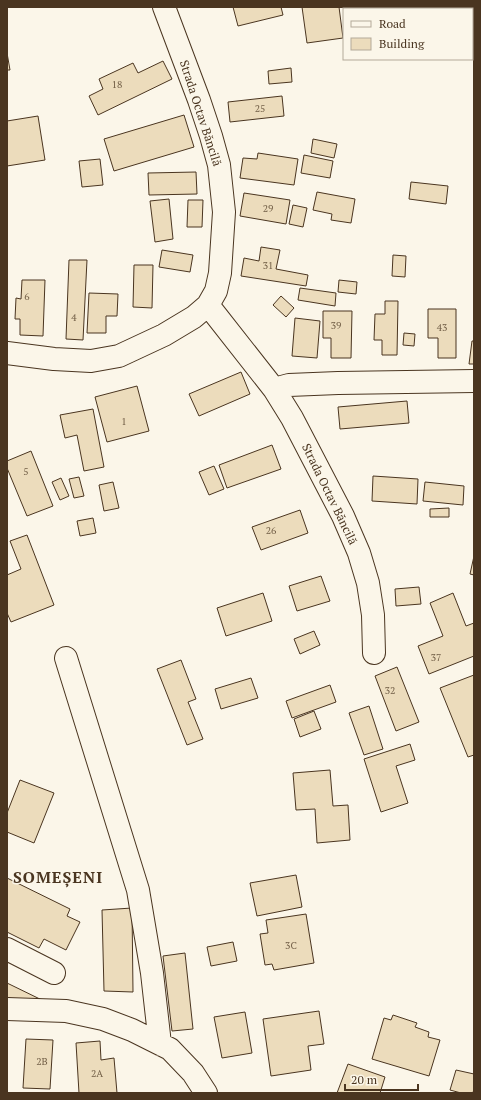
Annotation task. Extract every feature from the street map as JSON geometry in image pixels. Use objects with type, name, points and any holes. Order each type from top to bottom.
[{"type":"street","name":"Strada Octav Băncilă","points":[[164,7],[199,100],[219,165],[224,212],[220,273],[216,291],[208,305],[274,389],[292,418],[340,509],[358,553],[368,583],[373,615],[374,653]]},
{"type":"street","points":[[7,353],[54,359],[91,361],[119,356],[164,335],[194,317],[208,305]]},
{"type":"street","points":[[274,389],[289,385],[338,382],[474,381]]},
{"type":"street","points":[[66,658],[138,890],[152,973],[160,1044]]},
{"type":"street","points":[[7,949],[54,974]]},
{"type":"street","points":[[7,1008],[66,1011],[104,1019],[132,1030],[170,1049],[193,1073],[206,1093]]},
{"type":"building","points":[[233,7],[281,7],[283,15],[238,26]]},
{"type":"building","points":[[302,7],[339,7],[343,38],[307,43]]},
{"type":"building","points":[[357,7],[386,8],[358,8]]},
{"type":"building","points":[[398,7],[427,7],[427,8]]},
{"type":"building","points":[[474,7],[474,54],[473,8],[447,8]]},
{"type":"building","points":[[7,53],[10,70],[7,70]]},
{"type":"building","points":[[163,61],[172,79],[98,115],[89,96],[103,89],[99,79],[133,63],[138,73]]},
{"type":"building","points":[[291,68],[292,82],[269,84],[268,71]]},
{"type":"building","points":[[282,96],[284,116],[230,122],[228,102]]},
{"type":"building","points":[[184,115],[194,147],[114,171],[104,139]]},
{"type":"building","points":[[38,116],[45,160],[7,166],[7,121]]},
{"type":"building","points":[[313,139],[337,144],[334,158],[311,153]]},
{"type":"building","points":[[258,153],[298,159],[294,185],[240,178],[243,158],[257,159]]},
{"type":"building","points":[[304,155],[333,161],[330,178],[301,173]]},
{"type":"building","points":[[100,159],[103,185],[82,187],[79,161]]},
{"type":"building","points":[[196,172],[197,194],[149,195],[148,173]]},
{"type":"building","points":[[411,182],[448,186],[446,204],[409,199]]},
{"type":"building","points":[[317,192],[355,199],[351,223],[331,220],[332,214],[313,210]]},
{"type":"building","points":[[244,193],[290,200],[286,224],[240,216]]},
{"type":"building","points":[[169,199],[173,239],[155,242],[150,201]]},
{"type":"building","points":[[188,200],[203,200],[202,227],[187,227]]},
{"type":"building","points":[[293,205],[307,208],[303,227],[289,224]]},
{"type":"building","points":[[261,247],[280,250],[276,269],[308,275],[306,286],[241,276],[244,258],[259,261]]},
{"type":"building","points":[[162,250],[193,255],[190,272],[159,267]]},
{"type":"building","points":[[393,255],[406,256],[405,277],[392,276]]},
{"type":"building","points":[[69,260],[87,260],[83,340],[66,339]]},
{"type":"building","points":[[134,265],[153,265],[152,308],[133,307]]},
{"type":"building","points":[[22,280],[45,280],[43,336],[20,335],[20,319],[15,319],[16,298],[21,299]]},
{"type":"building","points":[[339,280],[357,282],[356,294],[338,292]]},
{"type":"building","points":[[300,288],[336,293],[335,306],[298,300]]},
{"type":"building","points":[[89,293],[118,294],[117,316],[106,316],[106,333],[87,333]]},
{"type":"building","points":[[281,296],[294,308],[286,317],[273,305]]},
{"type":"building","points":[[385,301],[398,301],[397,355],[382,355],[382,340],[374,340],[375,314],[385,314]]},
{"type":"building","points":[[428,309],[456,309],[456,358],[438,358],[438,338],[428,338]]},
{"type":"building","points":[[323,311],[352,311],[351,358],[331,358],[331,338],[323,338]]},
{"type":"building","points":[[295,318],[320,321],[317,358],[292,356]]},
{"type":"building","points":[[404,333],[415,334],[414,346],[403,345]]},
{"type":"building","points":[[472,341],[474,341],[474,364],[469,364]]},
{"type":"building","points":[[241,372],[250,394],[199,416],[189,394]]},
{"type":"building","points":[[137,386],[149,431],[107,442],[95,397]]},
{"type":"building","points":[[407,401],[409,423],[340,429],[338,407]]},
{"type":"building","points":[[93,409],[104,467],[84,471],[77,435],[65,438],[60,415]]},
{"type":"building","points":[[272,445],[281,469],[227,488],[219,465]]},
{"type":"building","points":[[31,451],[53,506],[27,516],[7,468],[7,461]]},
{"type":"building","points":[[214,466],[224,489],[209,495],[199,472]]},
{"type":"building","points":[[373,476],[418,479],[417,504],[372,501]]},
{"type":"building","points":[[79,477],[84,496],[74,498],[69,479]]},
{"type":"building","points":[[61,478],[69,496],[60,500],[52,482]]},
{"type":"building","points":[[113,482],[119,508],[104,511],[99,485]]},
{"type":"building","points":[[425,482],[464,486],[463,505],[423,501]]},
{"type":"building","points":[[449,508],[449,517],[430,517],[430,509]]},
{"type":"building","points":[[300,510],[308,533],[261,550],[252,527]]},
{"type":"building","points":[[93,518],[96,533],[80,536],[77,521]]},
{"type":"building","points":[[27,535],[54,605],[11,622],[7,613],[7,575],[21,569],[10,541]]},
{"type":"building","points":[[474,556],[474,575],[470,574]]},
{"type":"building","points":[[321,576],[330,601],[297,611],[289,586]]},
{"type":"building","points":[[419,587],[421,604],[396,606],[395,589]]},
{"type":"building","points":[[263,593],[272,621],[226,636],[217,608]]},
{"type":"building","points":[[453,593],[466,626],[474,623],[474,656],[429,674],[418,646],[443,636],[430,603]]},
{"type":"building","points":[[314,631],[320,645],[300,654],[294,639]]},
{"type":"building","points":[[181,660],[196,699],[188,702],[203,739],[187,745],[157,669]]},
{"type":"building","points":[[397,667],[419,722],[396,731],[375,676]]},
{"type":"building","points":[[474,675],[474,755],[468,757],[440,688]]},
{"type":"building","points":[[251,678],[258,698],[221,709],[215,689]]},
{"type":"building","points":[[330,685],[336,702],[292,718],[286,701]]},
{"type":"building","points":[[369,706],[383,749],[364,755],[349,713]]},
{"type":"building","points":[[314,711],[321,729],[300,737],[294,719]]},
{"type":"building","points":[[410,744],[415,760],[396,766],[408,803],[381,812],[364,759]]},
{"type":"building","points":[[330,770],[333,806],[348,805],[350,840],[317,843],[315,809],[296,810],[293,773]]},
{"type":"building","points":[[20,780],[54,793],[34,843],[7,832],[7,813]]},
{"type":"building","points":[[296,875],[302,907],[257,916],[250,883]]},
{"type":"building","points":[[7,878],[70,909],[67,916],[80,922],[66,950],[44,939],[39,948],[7,932]]},
{"type":"building","points":[[132,908],[133,992],[104,991],[102,910]]},
{"type":"building","points":[[306,914],[314,963],[274,970],[272,964],[265,965],[260,934],[268,933],[266,920]]},
{"type":"building","points":[[233,942],[237,961],[211,966],[207,947]]},
{"type":"building","points":[[185,953],[193,1029],[172,1031],[163,956]]},
{"type":"building","points":[[7,983],[46,1002],[7,1002]]},
{"type":"building","points":[[319,1011],[324,1044],[308,1046],[311,1070],[271,1076],[263,1019]]},
{"type":"building","points":[[245,1012],[252,1053],[222,1058],[214,1017]]},
{"type":"building","points":[[393,1015],[417,1023],[415,1027],[429,1032],[428,1037],[440,1040],[429,1076],[372,1059],[384,1018],[391,1020]]},
{"type":"building","points":[[26,1039],[53,1040],[50,1089],[23,1088]]},
{"type":"building","points":[[100,1041],[101,1060],[114,1058],[117,1093],[79,1093],[76,1043]]},
{"type":"building","points":[[348,1064],[385,1077],[380,1093],[337,1093]]},
{"type":"building","points":[[456,1070],[474,1074],[473,1093],[461,1093],[450,1090]]},
{"type":"district","name":"SOMEȘENI","points":[[58,877]]}]
